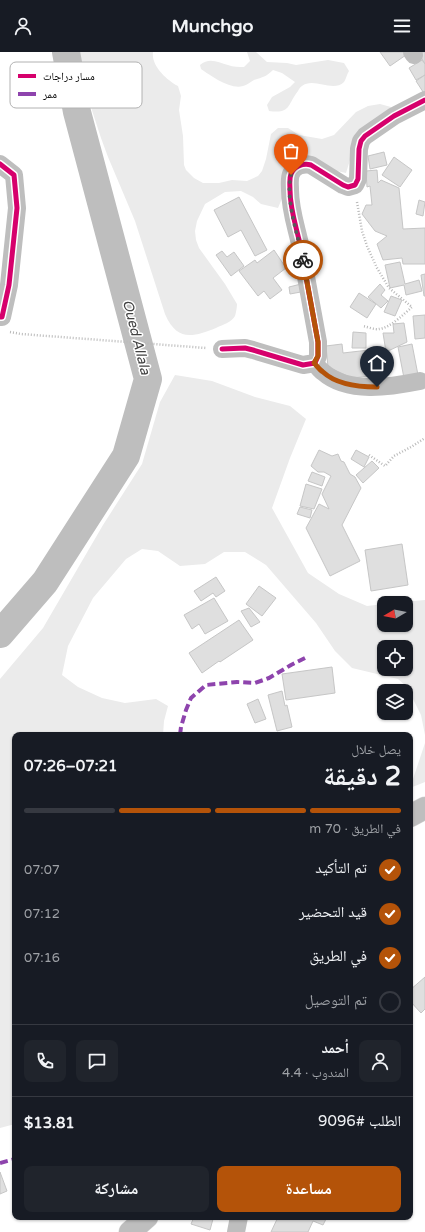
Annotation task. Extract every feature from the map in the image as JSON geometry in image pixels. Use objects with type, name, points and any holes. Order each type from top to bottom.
[{"type":"main road","points":[[413,814],[425,808]]},
{"type":"main road","points":[[130,1232],[144,1220]]},
{"type":"street","points":[[222,349],[240,348],[254,350],[303,365],[314,363],[318,356],[318,342],[300,243],[290,204],[291,175],[295,169],[305,164],[311,165],[343,185],[348,187],[355,185],[358,179],[359,149],[361,141],[365,136],[394,116],[425,100]]},
{"type":"street","points":[[0,164],[14,175],[17,208],[9,286],[2,317],[0,317]]},
{"type":"street","points":[[314,363],[324,373],[339,381],[363,387],[391,386],[420,381]]},
{"type":"street","points":[[236,1232],[238,1220]]},
{"type":"path","points":[[355,185],[355,195],[362,231],[377,268],[389,288],[412,307],[386,327],[379,329],[363,326]]},
{"type":"path","points":[[21,334],[222,349]]},
{"type":"path","points":[[369,455],[385,466],[394,456],[412,447],[425,438]]},
{"type":"shaded area","points":[[76,52],[153,52],[153,57],[157,67],[169,80],[178,86],[181,96],[179,110],[183,136],[184,165],[186,170],[194,178],[203,183],[219,183],[232,180],[247,181],[258,176],[262,171],[266,159],[271,134],[278,128],[288,128],[299,135],[322,139],[334,135],[356,112],[368,106],[380,104],[391,107],[389,113],[350,160],[346,173],[332,170],[308,157],[283,196],[278,208],[261,204],[253,197],[241,191],[225,192],[205,204],[197,221],[195,231],[196,240],[199,248],[225,284],[237,304],[237,308],[235,316],[227,323],[200,334],[186,335],[175,329],[165,314],[135,221],[108,157],[91,108],[142,108],[142,62],[79,62]]},
{"type":"shaded area","points":[[247,52],[256,52],[267,62],[296,65],[328,60],[344,63],[349,71],[344,82],[340,85],[329,86],[312,83],[307,84],[300,87],[285,110],[276,112],[269,111],[267,105],[272,97],[290,87],[295,82],[282,73],[273,70],[244,86],[238,87],[221,82],[201,69],[200,65],[207,61],[244,67],[250,61]]},
{"type":"shaded area","points":[[175,375],[212,381],[255,397],[290,406],[306,419],[272,508],[308,573],[339,594],[367,606],[377,605],[377,632],[413,632],[413,601],[425,600],[425,735],[421,715],[413,699],[413,684],[404,684],[398,679],[385,676],[413,676],[413,640],[377,640],[377,674],[352,668],[335,651],[316,623],[266,565],[245,552],[224,552],[205,564],[180,566],[158,551],[142,549],[126,559],[93,598],[68,646],[62,675],[78,687],[102,698],[125,703],[156,699],[168,706],[164,721],[163,732],[12,732],[12,1125],[0,1128],[0,679],[43,628],[103,525],[142,464],[160,402]]},
{"type":"shaded area","points":[[425,743],[425,782],[413,787],[413,779]]},
{"type":"building","points":[[380,52],[404,52],[406,55],[390,66]]},
{"type":"building","points":[[418,52],[425,52],[425,64]]},
{"type":"building","points":[[422,60],[425,64],[425,75],[416,80],[409,68]]},
{"type":"building","points":[[425,75],[425,95],[416,81]]},
{"type":"building","points":[[384,152],[387,165],[370,169],[368,156]]},
{"type":"building","points":[[394,157],[412,170],[400,187],[382,175]]},
{"type":"building","points":[[377,170],[378,183],[381,180],[399,188],[403,229],[425,228],[425,264],[403,264],[402,258],[383,260],[377,244],[387,236],[375,231],[362,214],[366,205],[372,205],[370,186],[367,187],[366,171]]},
{"type":"building","points":[[239,197],[267,250],[255,256],[241,230],[228,237],[214,210]]},
{"type":"building","points":[[419,200],[425,202],[423,216],[416,214]]},
{"type":"building","points":[[274,250],[286,268],[273,278],[282,290],[270,299],[264,291],[258,296],[239,271],[255,260],[257,263]]},
{"type":"building","points":[[222,251],[227,257],[234,252],[244,266],[231,276],[216,255]]},
{"type":"building","points":[[400,262],[405,284],[419,280],[422,291],[406,295],[404,285],[390,288],[385,265]]},
{"type":"building","points":[[425,274],[425,296],[424,296],[421,275]]},
{"type":"building","points":[[305,283],[306,291],[290,294],[289,287]]},
{"type":"building","points":[[380,284],[385,290],[381,295],[388,301],[381,308],[368,297]]},
{"type":"building","points":[[359,293],[376,304],[367,318],[350,307]]},
{"type":"building","points":[[391,296],[402,300],[395,316],[384,312]]},
{"type":"building","points":[[425,315],[425,338],[415,339],[413,316]]},
{"type":"building","points":[[404,323],[407,342],[386,352],[383,333],[394,333],[393,324]]},
{"type":"building","points":[[353,332],[366,333],[366,348],[352,348]]},
{"type":"building","points":[[342,344],[343,353],[369,350],[372,376],[352,378],[328,367],[326,346]]},
{"type":"building","points":[[412,344],[418,375],[404,378],[398,347]]},
{"type":"building","points":[[319,450],[332,456],[338,454],[341,461],[344,462],[350,474],[355,477],[361,488],[342,525],[360,561],[330,576],[306,528],[319,504],[329,509],[322,494],[331,476],[324,472],[318,472],[311,466]]},
{"type":"building","points":[[356,450],[369,457],[364,467],[351,459]]},
{"type":"building","points":[[372,461],[379,468],[363,483],[356,475]]},
{"type":"building","points":[[312,472],[325,477],[322,486],[308,481]]},
{"type":"building","points":[[306,484],[322,489],[314,509],[300,506]]},
{"type":"building","points":[[300,507],[312,510],[310,518],[297,514]]},
{"type":"building","points":[[402,544],[408,585],[371,591],[365,550]]},
{"type":"building","points":[[216,577],[225,591],[216,597],[213,593],[201,601],[194,591]]},
{"type":"building","points":[[259,586],[276,598],[262,616],[246,604]]},
{"type":"building","points":[[214,598],[228,621],[205,634],[199,624],[192,629],[184,615]]},
{"type":"building","points":[[249,608],[260,622],[251,627],[241,611]]},
{"type":"building","points":[[239,620],[253,640],[202,673],[189,653]]},
{"type":"building","points":[[332,667],[335,693],[286,700],[282,674]]},
{"type":"building","points":[[282,691],[292,727],[277,731],[268,695]]},
{"type":"building","points":[[258,699],[266,719],[255,723],[247,704]]},
{"type":"building","points":[[425,977],[425,1009],[421,1013],[413,1004],[413,987]]},
{"type":"building","points":[[0,1172],[7,1191],[0,1194]]},
{"type":"building","points":[[193,1220],[213,1220],[210,1230],[191,1224]]},
{"type":"building","points":[[277,1220],[326,1220],[323,1225],[313,1221],[308,1232],[271,1232]]},
{"type":"waterway","name":"Oued Allala","points":[[66,52],[68,62]]},
{"type":"waterway","name":"Oued Allala","points":[[0,634],[45,582],[126,456],[148,379],[76,108]]},
{"type":"marked path","points":[[180,732],[191,698],[206,685],[237,682],[255,683],[269,678],[305,658]]},
{"type":"marked path","points":[[0,1163],[12,1160]]},
{"type":"cycle path","points":[[222,349],[245,348],[303,365],[315,363],[318,356],[318,342],[291,204],[290,178],[292,171],[305,164],[311,165],[343,185],[348,187],[355,185],[358,179],[359,149],[361,141],[365,136],[394,116],[425,100]]},
{"type":"cycle path","points":[[0,164],[14,175],[17,208],[9,285],[2,317],[0,317]]},
{"type":"way so far","points":[[291,175],[290,204],[303,260]]},
{"type":"route","points":[[303,260],[318,342],[318,356],[314,363],[324,373],[339,381],[363,387],[377,387]]}]
